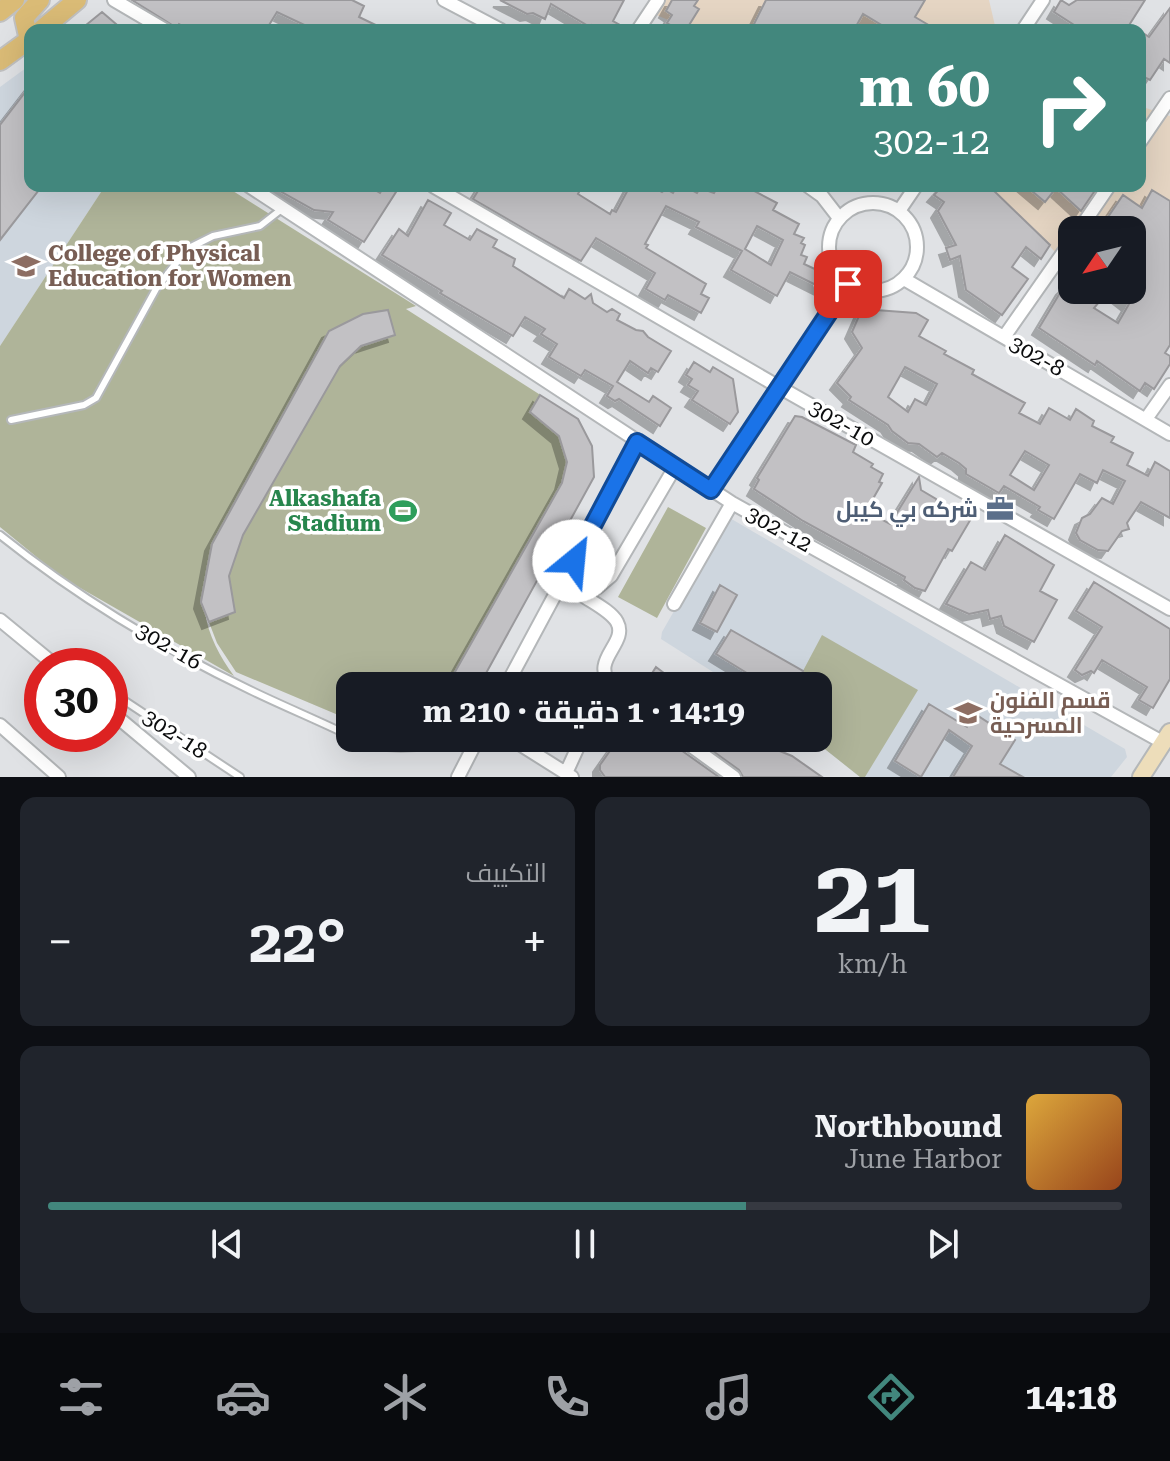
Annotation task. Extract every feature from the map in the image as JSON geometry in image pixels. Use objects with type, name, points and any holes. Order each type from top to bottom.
[{"type":"main road","points":[[0,12],[15,0]]},
{"type":"main road","points":[[26,24],[24,18],[40,0]]},
{"type":"main road","points":[[49,24],[77,0]]},
{"type":"main road","points":[[0,61],[24,44]]},
{"type":"main road","points":[[1141,777],[1167,738]]},
{"type":"street","points":[[114,0],[155,24]]},
{"type":"street","points":[[444,0],[459,3],[492,24]]},
{"type":"street","points":[[642,24],[658,0]]},
{"type":"street","points":[[1027,24],[1043,0]]},
{"type":"street","points":[[1146,133],[1170,98]]},
{"type":"street","name":"302-12","points":[[258,192],[732,503],[1167,738]]},
{"type":"street","name":"302-10","points":[[443,192],[1170,609]]},
{"type":"street","points":[[816,192],[839,218]]},
{"type":"street","points":[[899,211],[912,192]]},
{"type":"street","points":[[1089,216],[1105,192]]},
{"type":"street","points":[[861,204],[887,205],[899,211],[910,222],[916,237],[917,252],[913,267],[904,279],[891,288],[877,292],[848,284],[837,274],[830,260],[828,245],[831,230],[839,218],[861,204]]},
{"type":"street","points":[[1004,337],[1058,260]]},
{"type":"street","name":"302-8","points":[[904,279],[1170,434]]},
{"type":"street","points":[[711,490],[848,284]]},
{"type":"street","points":[[1146,419],[1170,385]]},
{"type":"street","points":[[514,672],[637,442]]},
{"type":"street","points":[[582,595],[611,576],[675,467]]},
{"type":"street","points":[[674,604],[732,503]]},
{"type":"street","points":[[562,585],[613,616],[618,624],[619,635],[604,667],[605,672]]},
{"type":"street","points":[[0,620],[34,648]]},
{"type":"street","points":[[0,725],[59,777]]},
{"type":"street","points":[[128,726],[189,777]]},
{"type":"street","points":[[458,777],[471,752]]},
{"type":"street","points":[[532,752],[569,775],[577,752]]},
{"type":"street","points":[[699,752],[734,777]]},
{"type":"lane","points":[[11,420],[84,405],[96,398],[156,289],[187,249],[213,236],[260,226],[283,208]]},
{"type":"lane","name":"302-16","points":[[0,535],[50,575],[171,649],[249,690],[336,730]]},
{"type":"lane","name":"302-18","points":[[128,703],[240,777]]},
{"type":"shaded area","points":[[665,0],[989,0],[995,24],[678,24],[654,14]]},
{"type":"shaded area","name":"College of Physical Education for Women","points":[[24,69],[24,192],[101,192],[0,346],[0,87]]},
{"type":"shaded area","points":[[1146,108],[1170,116],[1170,329],[1130,304],[1146,304],[1146,216],[1058,216],[1058,255],[996,192],[1146,192]]},
{"type":"shaded area","points":[[728,517],[1125,749],[1127,757],[1111,777],[860,777],[829,752],[832,752],[832,672],[713,672],[661,639],[662,632]]},
{"type":"green space","points":[[101,192],[235,192],[416,306],[406,309],[578,419],[592,446],[594,477],[487,672],[336,672],[336,714],[236,672],[217,643],[205,612],[215,646],[234,676],[61,577],[0,527],[0,346]]},
{"type":"green space","points":[[668,507],[706,528],[657,618],[618,597]]},
{"type":"green space","points":[[822,635],[918,690],[865,777],[860,777],[829,752],[832,752],[832,672],[802,672]]},
{"type":"building","points":[[132,0],[352,0],[364,6],[359,17],[374,24],[302,24],[277,12],[270,24],[171,24]]},
{"type":"building","points":[[500,0],[624,0],[613,21],[618,24],[585,24],[551,4],[545,19],[533,13],[527,14]]},
{"type":"building","points":[[672,0],[698,0],[694,6],[699,9],[690,24],[669,24],[672,15],[666,11]]},
{"type":"building","points":[[766,0],[925,0],[915,17],[927,24],[880,24],[863,14],[857,24],[754,24]]},
{"type":"building","points":[[1061,0],[1069,5],[1077,0],[1145,0],[1130,24],[1073,24],[1054,12]]},
{"type":"building","points":[[1170,8],[1170,63],[1164,59],[1150,80],[1146,78],[1146,35],[1149,37]]},
{"type":"building","points":[[102,12],[116,24],[87,24]]},
{"type":"building","points":[[24,94],[24,192],[37,192],[0,240],[0,125]]},
{"type":"building","points":[[1152,190],[1170,201],[1170,345],[1165,353],[1170,356],[1170,364],[1154,389],[1145,383],[1140,391],[1097,361],[1095,365],[1039,328],[1058,296],[1058,304],[1097,304],[1094,308],[1118,323],[1129,304],[1146,304],[1146,216],[1109,216],[1123,195],[1142,208]]},
{"type":"building","points":[[282,192],[396,192],[364,242],[328,220],[333,212],[314,210]]},
{"type":"building","points":[[477,192],[579,192],[610,214],[612,210],[616,212],[627,192],[756,192],[777,203],[773,210],[799,224],[794,234],[804,238],[801,255],[807,257],[804,264],[817,270],[822,288],[790,272],[777,296],[731,270],[742,251],[696,227],[699,222],[666,206],[645,244],[648,245],[646,248],[706,284],[701,294],[709,298],[701,313],[668,295],[665,300],[646,289],[655,273],[596,238],[581,261],[473,199]],"holes":[[[757,226],[783,240],[771,265],[745,249]]]},
{"type":"building","points":[[937,192],[995,192],[1050,245],[1041,259],[1026,247],[1012,267],[1028,279],[1002,315],[966,290],[960,256],[950,260],[946,248],[956,245],[938,211],[944,202],[934,195]]},
{"type":"building","points":[[1033,192],[1053,192],[1045,202]]},
{"type":"building","points":[[1060,192],[1094,192],[1081,211]]},
{"type":"building","points":[[428,200],[451,213],[444,225],[470,240],[477,229],[497,240],[493,247],[515,259],[513,266],[564,298],[569,289],[585,299],[591,294],[593,303],[607,312],[612,309],[620,314],[617,320],[643,331],[671,351],[658,372],[651,368],[648,373],[630,361],[617,382],[649,402],[653,396],[671,408],[660,426],[619,399],[615,401],[607,396],[613,386],[585,370],[581,376],[549,357],[557,344],[541,334],[545,329],[525,317],[513,336],[382,255],[399,229],[408,236]]},
{"type":"building","points":[[862,309],[916,313],[928,320],[919,336],[974,370],[972,374],[1025,403],[1019,413],[1040,424],[1049,408],[1070,420],[1076,409],[1094,421],[1092,426],[1114,437],[1111,442],[1133,453],[1127,465],[1148,476],[1155,462],[1170,471],[1170,518],[1141,502],[1127,523],[1129,529],[1122,531],[1108,551],[1098,550],[1080,540],[1076,533],[1082,518],[1090,514],[1102,498],[1113,504],[1125,481],[1103,470],[1097,483],[1080,474],[1054,519],[1004,486],[999,493],[966,474],[966,469],[942,453],[937,457],[919,444],[908,443],[888,425],[849,400],[851,397],[837,383],[862,348],[852,332]],"holes":[[[905,367],[937,384],[926,405],[915,399],[908,412],[888,397]],[[1025,451],[1049,465],[1034,490],[1010,475]]]},
{"type":"building","points":[[388,310],[395,335],[361,346],[340,366],[243,535],[229,576],[235,612],[209,622],[201,602],[212,544],[329,331],[363,314]]},
{"type":"building","points":[[694,362],[710,372],[713,367],[733,379],[738,412],[730,424],[692,400],[698,391],[688,385],[692,379],[686,375]]},
{"type":"building","points":[[540,395],[578,419],[592,446],[594,477],[487,672],[455,672],[562,483],[567,462],[559,436],[530,412]]},
{"type":"building","points":[[795,416],[856,445],[853,452],[883,474],[879,482],[882,483],[866,511],[890,524],[919,477],[921,490],[936,499],[940,510],[955,522],[964,506],[975,512],[952,551],[948,549],[925,591],[915,588],[904,580],[905,577],[803,521],[754,489],[759,480],[757,478]]},
{"type":"building","points":[[1005,535],[1054,565],[1040,591],[1057,600],[1034,642],[1004,626],[1001,616],[990,619],[988,610],[969,614],[946,604],[971,562],[985,570]]},
{"type":"building","points":[[1094,582],[1170,629],[1170,679],[1153,708],[1139,700],[1147,687],[1102,660],[1094,673],[1091,671],[1082,675],[1075,670],[1102,627],[1076,611]]},
{"type":"building","points":[[720,585],[737,595],[717,632],[700,623]]},
{"type":"building","points":[[731,630],[803,671],[745,672],[716,654]]},
{"type":"building","points":[[929,704],[967,727],[975,714],[1015,740],[1000,764],[1023,777],[953,777],[972,746],[949,730],[921,777],[895,761]]},
{"type":"building","points":[[609,752],[684,752],[719,777],[605,777],[600,765]]},
{"type":"building","points":[[714,752],[782,752],[822,777],[743,777],[739,770]]},
{"type":"place","name":"College of Physical Education for Women","points":[[26,266]]},
{"type":"place","name":"شركه بي كيبل","points":[[1000,509]]},
{"type":"place","name":"Alkashafa Stadium","points":[[403,511]]},
{"type":"place","name":"قسم الفنون المسرحية","points":[[968,713]]},
{"type":"route","points":[[574,561],[637,442],[711,490],[848,284]]}]
